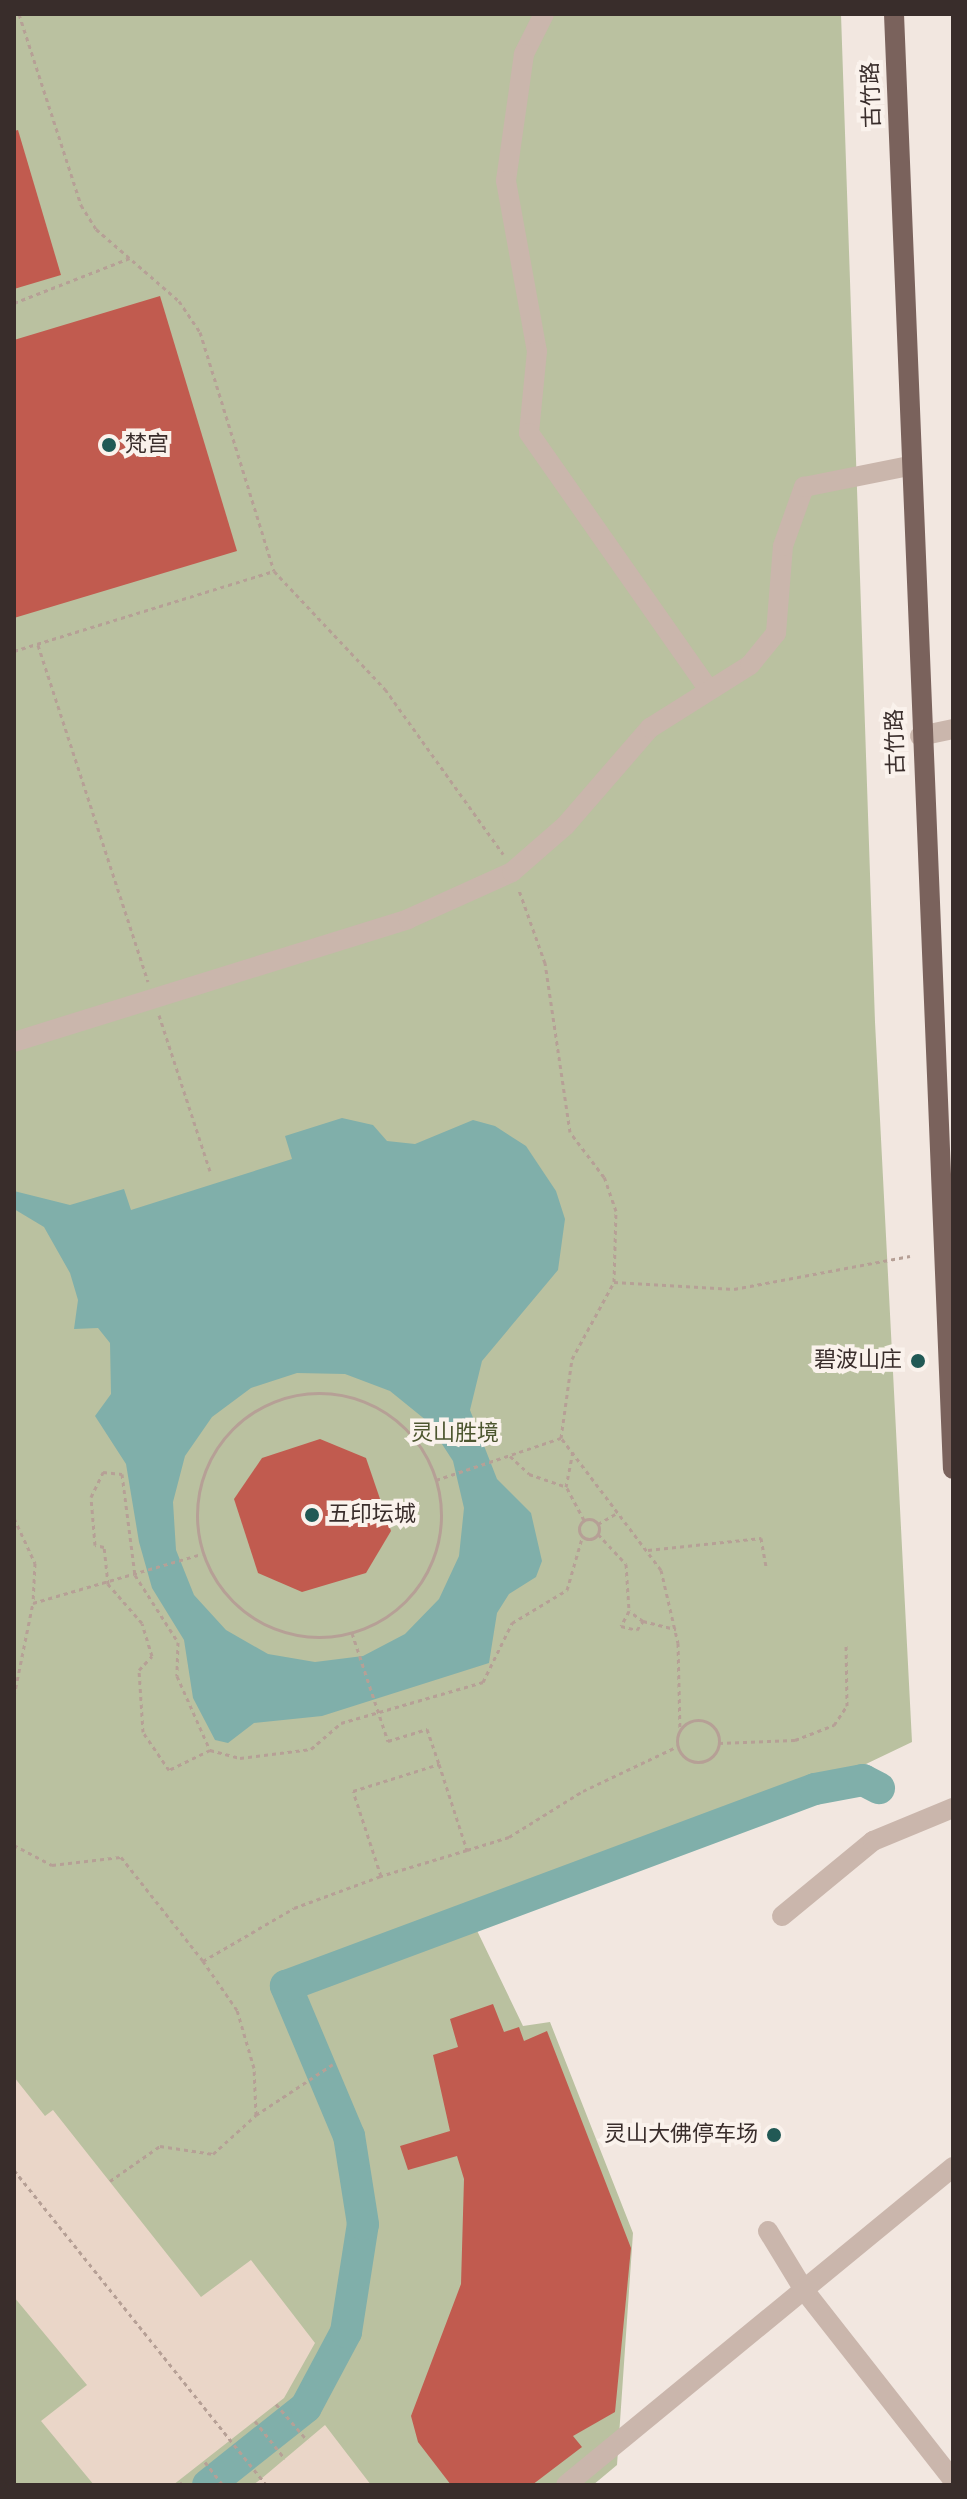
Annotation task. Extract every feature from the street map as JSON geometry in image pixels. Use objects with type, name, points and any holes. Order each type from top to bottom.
[{"type":"main road","name":"古竹路","points":[[894,14],[909,466],[948,1291],[953,1469]]},
{"type":"street","points":[[544,14],[524,54],[506,181],[537,351],[529,433],[708,689]]},
{"type":"street","points":[[14,1042],[408,919],[512,872],[565,826],[650,728],[750,665],[776,633],[783,546],[804,487],[909,466]]},
{"type":"street","points":[[920,736],[953,729]]},
{"type":"street","points":[[782,1916],[873,1841],[953,1808]]},
{"type":"street","points":[[566,2485],[953,2167]]},
{"type":"street","points":[[768,2231],[804,2290],[952,2482]]},
{"type":"path","points":[[19,14],[81,205],[130,258],[179,301],[200,332],[274,571],[385,689],[484,820],[512,872],[545,963],[570,1132],[604,1177],[616,1211],[614,1282],[572,1359],[561,1438],[647,1550],[669,1591],[676,1629],[678,1746]]},
{"type":"path","points":[[14,303],[130,258]]},
{"type":"path","points":[[14,651],[274,571]]},
{"type":"path","points":[[38,645],[210,1171]]},
{"type":"path","points":[[614,1282],[734,1289],[910,1256]]},
{"type":"path","points":[[325,1393],[381,1410],[423,1451],[436,1480],[440,1533],[420,1585],[390,1614],[352,1633],[299,1636],[261,1623],[229,1599],[202,1554],[196,1510],[206,1467],[241,1420],[295,1395],[325,1393]]},
{"type":"path","points":[[436,1480],[561,1438]]},
{"type":"path","points":[[210,1750],[240,1758],[298,1752],[326,1731],[483,1682],[512,1623],[567,1590],[584,1520],[566,1487],[573,1452]]},
{"type":"path","points":[[510,1456],[529,1474],[566,1487]]},
{"type":"path","points":[[103,1472],[122,1474],[137,1574],[178,1642],[177,1676],[210,1750],[183,1769],[169,1770],[157,1758],[143,1732],[139,1670],[152,1656],[149,1640],[130,1603],[108,1584],[91,1497],[103,1472]]},
{"type":"path","points":[[584,1520],[598,1524],[616,1513]]},
{"type":"path","points":[[14,1518],[35,1563],[33,1603],[14,1696]]},
{"type":"path","points":[[598,1524],[598,1534],[626,1564],[629,1611]]},
{"type":"path","points":[[582,1538],[598,1534]]},
{"type":"path","points":[[647,1550],[761,1538],[766,1567]]},
{"type":"path","points":[[33,1603],[108,1584],[202,1554]]},
{"type":"path","points":[[629,1611],[643,1621],[676,1629]]},
{"type":"path","points":[[629,1611],[621,1618],[628,1632],[643,1621]]},
{"type":"path","points":[[352,1633],[388,1741],[427,1729],[467,1850]]},
{"type":"path","points":[[678,1746],[700,1761],[719,1743],[795,1740],[834,1725],[847,1706],[846,1643]]},
{"type":"path","points":[[680,1731],[704,1721],[719,1743]]},
{"type":"path","points":[[203,1961],[294,1908],[381,1876],[509,1837],[583,1791],[678,1746]]},
{"type":"path","points":[[381,1876],[353,1791],[439,1764]]},
{"type":"path","points":[[14,1845],[52,1865],[121,1857],[203,1961],[237,2010],[254,2068],[256,2115]]},
{"type":"path","points":[[110,2181],[160,2146],[213,2154],[256,2115],[333,2064]]},
{"type":"path","points":[[14,2170],[266,2485]]},
{"type":"path","points":[[276,2404],[307,2440]]},
{"type":"path","points":[[255,2421],[285,2459]]},
{"type":"path","points":[[205,2462],[223,2485]]},
{"type":"green space","name":"灵山胜境","points":[[14,14],[841,14],[875,1022],[912,1742],[843,1775],[469,1914],[523,2026],[550,2022],[633,2233],[617,2465],[593,2485],[14,2485]]},
{"type":"shaded area","points":[[14,2077],[45,2116],[53,2110],[201,2297],[251,2260],[315,2343],[284,2398],[173,2485],[94,2485],[41,2421],[87,2385],[14,2297]]},
{"type":"shaded area","points":[[325,2425],[371,2485],[253,2485],[261,2479]]},
{"type":"water","points":[[342,1118],[373,1125],[387,1141],[415,1144],[473,1120],[495,1126],[526,1146],[556,1191],[565,1219],[558,1270],[482,1361],[470,1410],[497,1479],[531,1513],[542,1561],[536,1577],[509,1594],[497,1613],[489,1663],[322,1716],[254,1723],[228,1743],[215,1740],[193,1698],[184,1640],[152,1588],[139,1542],[126,1464],[95,1416],[111,1394],[110,1343],[98,1328],[74,1329],[78,1300],[70,1273],[44,1227],[14,1209],[14,1191],[70,1205],[124,1189],[131,1210],[292,1159],[285,1136]],"holes":[[[297,1373],[345,1374],[390,1391],[427,1421],[453,1461],[464,1508],[459,1556],[439,1599],[405,1634],[363,1656],[315,1662],[268,1654],[226,1630],[194,1595],[176,1550],[173,1502],[185,1456],[212,1417],[251,1388]]]},
{"type":"building","points":[[18,130],[61,275],[14,289],[14,131]]},
{"type":"building","name":"梵宫","points":[[160,296],[237,551],[14,618],[14,340]]},
{"type":"building","name":"五印坛城","points":[[320,1439],[366,1458],[391,1531],[366,1573],[302,1592],[258,1573],[234,1499],[262,1458]]},
{"type":"building","points":[[493,2004],[504,2032],[519,2027],[524,2041],[547,2031],[631,2248],[615,2412],[573,2436],[582,2447],[532,2485],[451,2485],[418,2442],[411,2416],[461,2284],[464,2179],[457,2156],[408,2170],[400,2146],[450,2131],[433,2055],[458,2047],[450,2019]]},
{"type":"waterway","points":[[208,2485],[306,2407],[346,2332],[363,2224],[349,2136],[286,1986],[815,1789],[863,1780],[879,1788]]},
{"type":"place","name":"梵宫","points":[[109,445]]},
{"type":"place","name":"碧波山庄","points":[[918,1361]]},
{"type":"place","name":"五印坛城","points":[[312,1515]]},
{"type":"place","name":"灵山大佛停车场","points":[[774,2135]]}]
